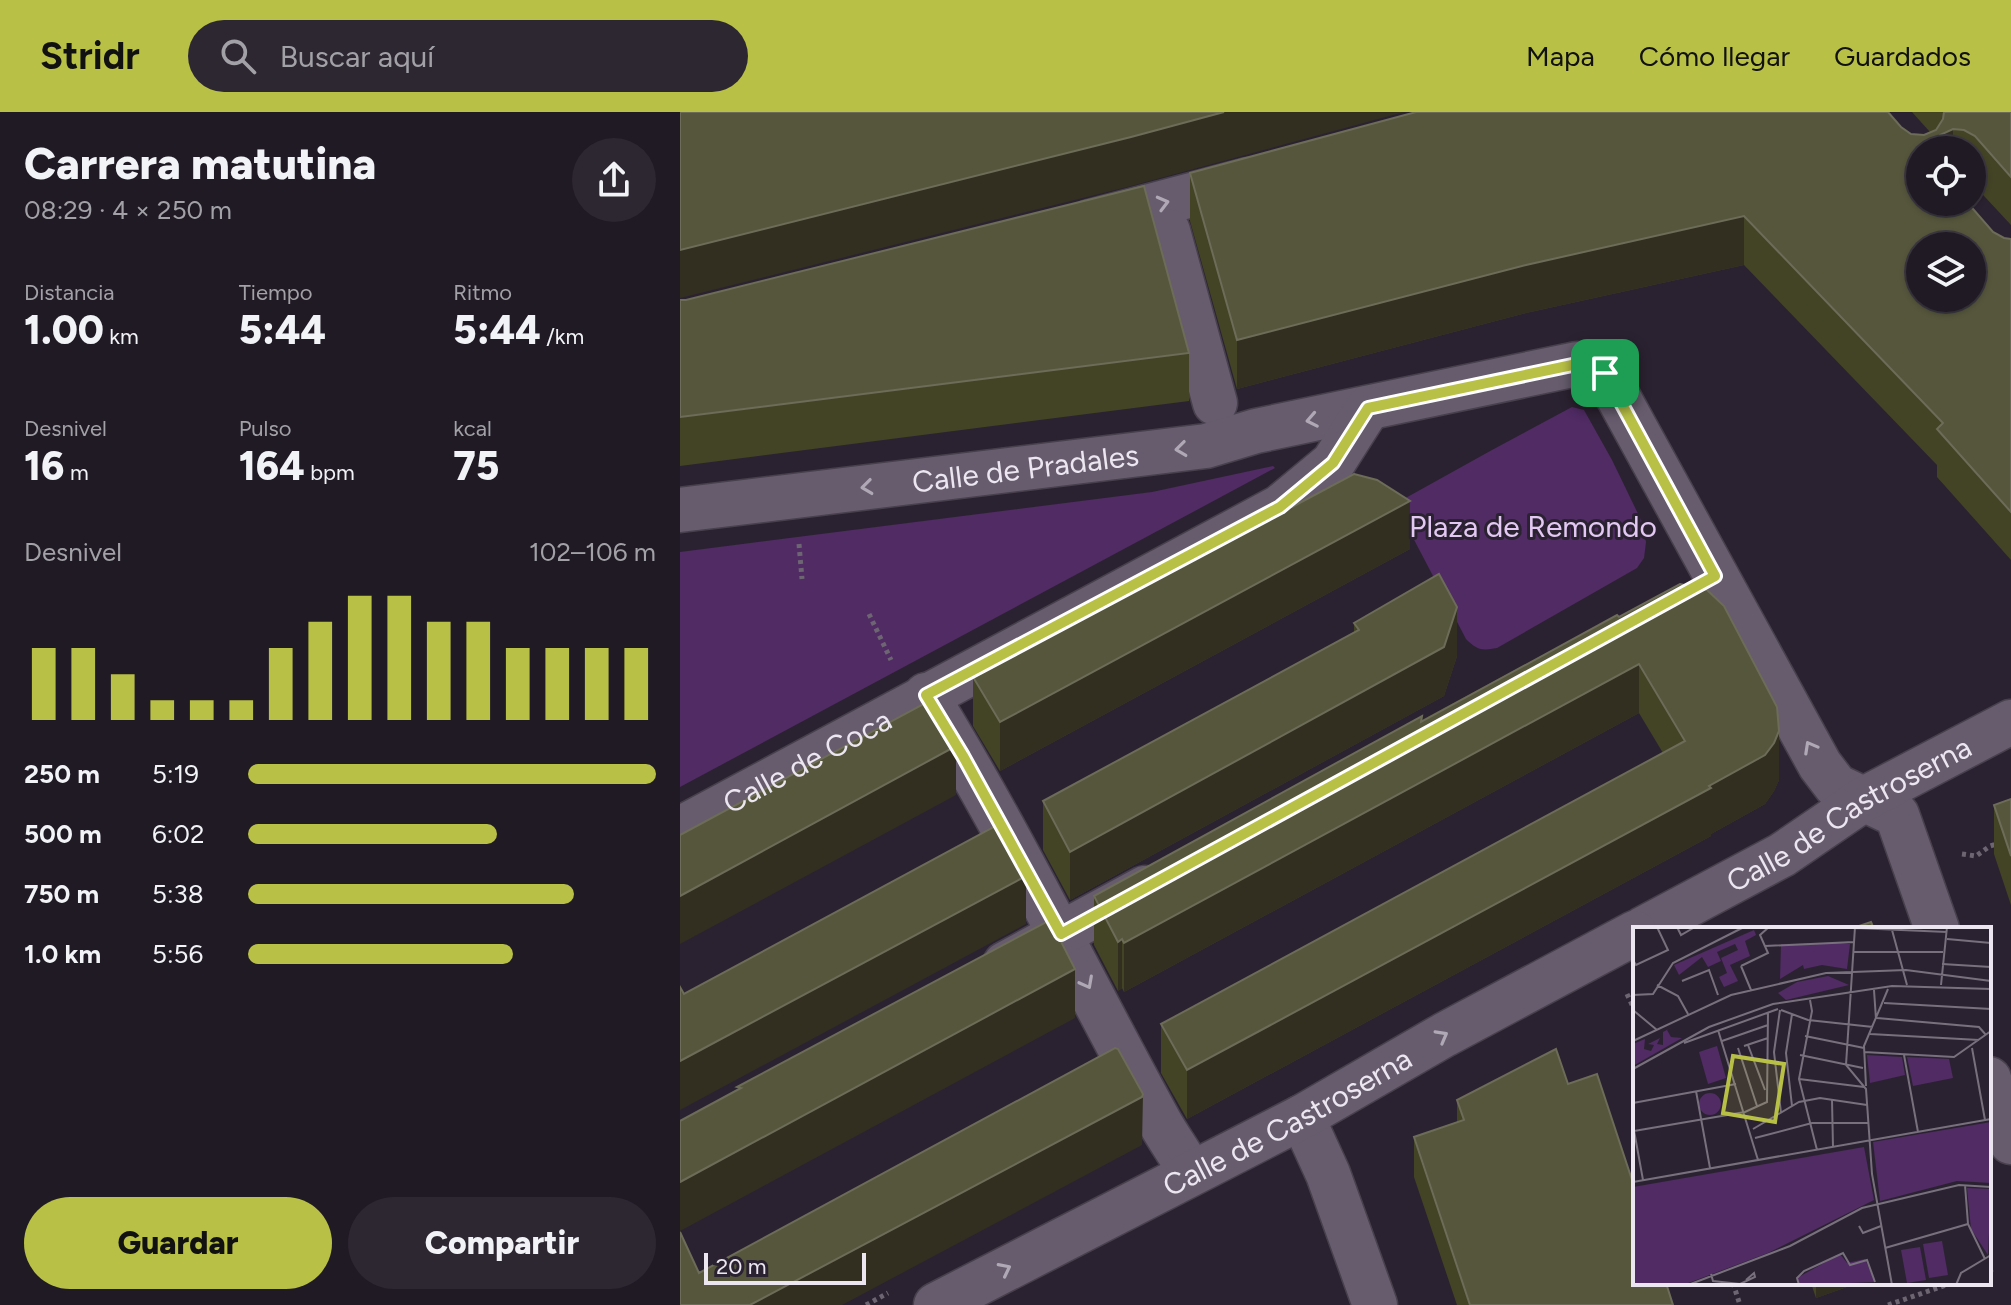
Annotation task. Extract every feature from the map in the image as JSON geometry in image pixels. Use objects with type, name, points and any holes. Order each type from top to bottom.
[{"type":"street","points":[[1046,233],[1288,169]]},
{"type":"street","points":[[1168,231],[1215,403]]},
{"type":"street","points":[[1368,408],[1577,364],[1605,373],[1702,583],[1836,786],[1897,815],[1936,927]]},
{"type":"street","name":"Calle de Pradales","points":[[680,510],[1206,446],[1256,431],[1368,408]]},
{"type":"street","name":"Calle de Coca","points":[[680,829],[1280,507],[1333,463],[1368,408]]},
{"type":"street","points":[[926,695],[963,756],[1161,1124],[1191,1173]]},
{"type":"street","name":"Calle de Castroserna","points":[[1647,927],[1782,855],[1864,799],[2011,722]]},
{"type":"street","points":[[970,983],[1184,867]]},
{"type":"street","name":"Calle de Castroserna","points":[[936,1305],[1302,1117],[1444,1035],[1633,934]]},
{"type":"street","points":[[1991,1085],[2011,1142]]},
{"type":"street","points":[[1302,1117],[1328,1174],[1375,1305]]},
{"type":"path","points":[[799,537],[802,579]]},
{"type":"path","points":[[869,614],[891,661]]},
{"type":"path","points":[[1950,852],[1976,856],[1990,846],[2011,839]]},
{"type":"path","points":[[1625,988],[1633,1006]]},
{"type":"path","points":[[1734,1285],[1740,1305]]},
{"type":"path","points":[[1888,1305],[1946,1285]]},
{"type":"green space","name":"Plaza de Remondo","points":[[1572,407],[1584,410],[1642,522],[1646,542],[1644,558],[1637,568],[1497,648],[1477,647],[1466,639],[1399,511],[1402,500]]},
{"type":"green space","points":[[1275,468],[680,787],[680,552],[1152,492]]},
{"type":"building","points":[[680,112],[1224,112],[680,250]]},
{"type":"building","points":[[1416,112],[1888,112],[1911,134],[1924,135],[1936,130],[1944,112],[2011,112],[2011,177],[1986,149],[1986,136],[1953,129],[1939,136],[1906,136],[1906,216],[1979,216],[1993,232],[2011,239],[2011,512],[1937,429],[1943,423],[1744,216],[1526,265],[1237,340],[1190,173]]},
{"type":"building","points":[[1144,186],[1189,353],[680,417],[680,300]]},
{"type":"building","points":[[1354,474],[1377,480],[1410,501],[1000,722],[973,677]]},
{"type":"building","points":[[1439,574],[1457,607],[1444,647],[1070,852],[1043,801],[1359,630],[1354,623]]},
{"type":"building","points":[[1680,584],[1707,590],[1724,606],[1777,707],[1779,731],[1765,755],[1709,786],[1711,788],[1187,1070],[1161,1024],[1685,741],[1639,664],[1124,943],[1122,939],[1118,942],[1094,896],[1422,716],[1421,722]]},
{"type":"building","points":[[929,701],[956,746],[680,896],[680,835]]},
{"type":"building","points":[[2011,799],[2011,856],[1994,805]]},
{"type":"building","points":[[999,824],[1026,876],[680,1061],[680,987],[684,994]]},
{"type":"building","points":[[1050,920],[1075,969],[680,1182],[680,1121],[741,1088],[737,1087]]},
{"type":"building","points":[[1871,922],[1873,927],[1856,927]]},
{"type":"building","points":[[1115,1048],[1142,1097],[750,1305],[680,1305],[680,1232],[699,1273]]},
{"type":"building","points":[[1556,1049],[1568,1084],[1597,1074],[1633,1183],[1633,1285],[1667,1285],[1673,1305],[1470,1305],[1414,1137],[1464,1120],[1457,1100]]},
{"type":"route","points":[[1577,364],[1605,373],[1715,576],[1061,934],[926,695],[1280,507],[1333,463],[1368,408],[1577,364]]}]
